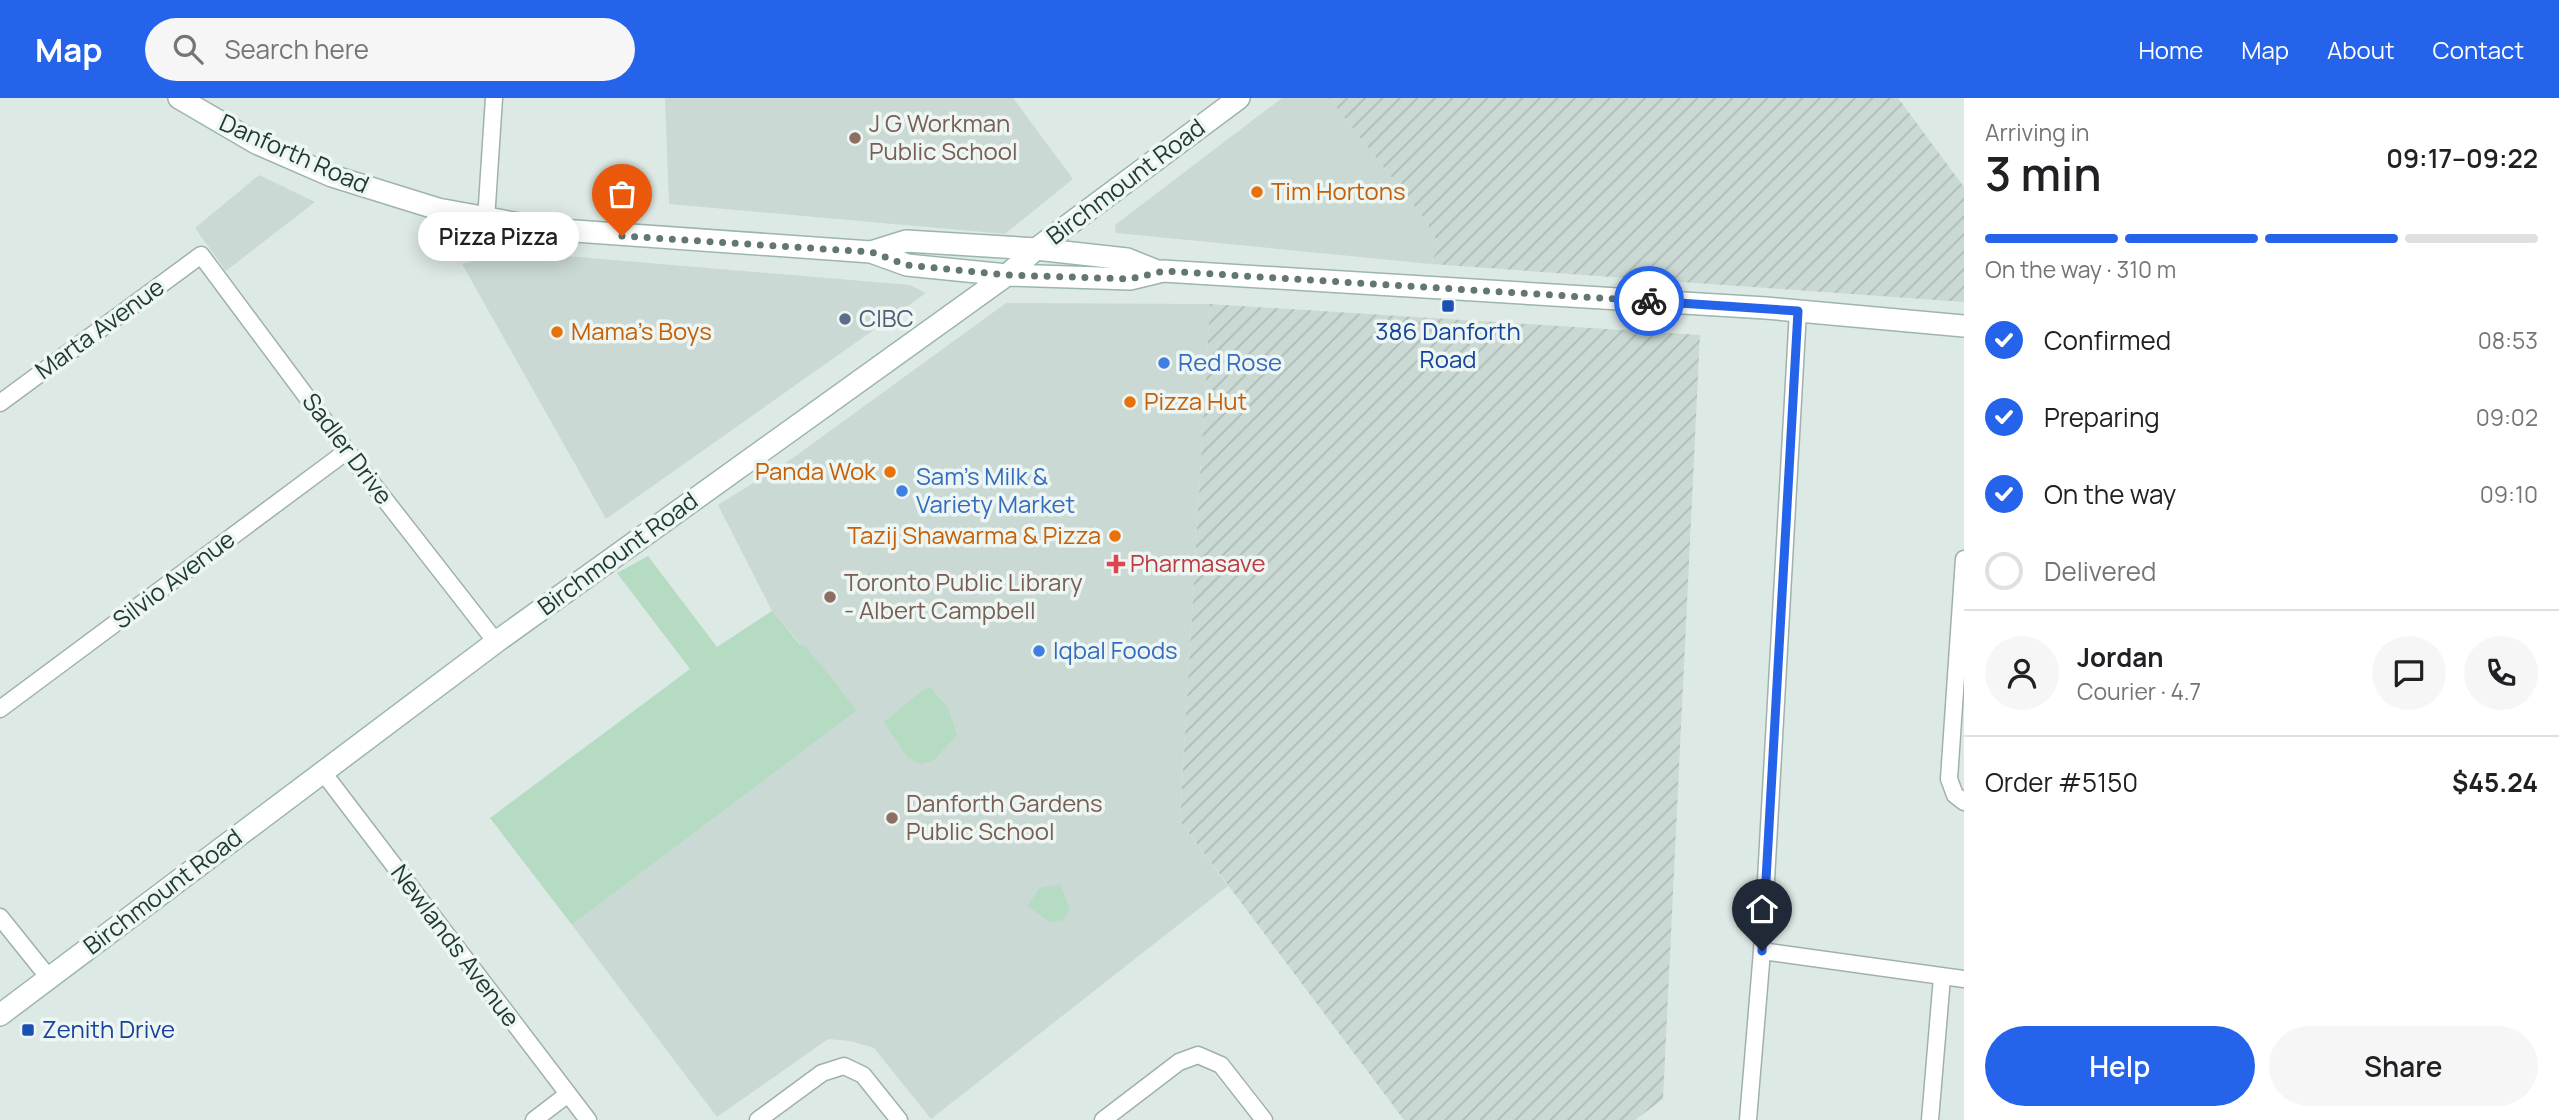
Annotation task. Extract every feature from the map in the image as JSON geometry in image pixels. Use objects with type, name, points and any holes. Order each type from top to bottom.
[{"type":"main road","name":"Danforth Road","points":[[179,98],[256,143],[332,176],[418,204],[486,220],[547,229],[647,238],[871,252],[907,265],[1007,275],[1130,279],[1157,271]]},
{"type":"main road","name":"Birchmount Road","points":[[0,1015],[496,642],[1007,275],[1036,250],[1240,98]]},
{"type":"main road","name":"Danforth Road","points":[[871,252],[906,241],[1127,259],[1157,271],[1798,311],[1964,326]]},
{"type":"street","points":[[486,220],[494,98]]},
{"type":"street","name":"Marta Avenue","points":[[0,402],[201,255]]},
{"type":"street","name":"Sadler Drive","points":[[201,255],[496,642]]},
{"type":"street","points":[[1748,1120],[1762,951],[1798,311]]},
{"type":"street","name":"Silvio Avenue","points":[[0,709],[348,451]]},
{"type":"street","points":[[1964,559],[1949,779],[1955,795],[1964,802]]},
{"type":"street","name":"Newlands Avenue","points":[[322,771],[588,1120]]},
{"type":"street","points":[[0,917],[48,978]]},
{"type":"street","points":[[1762,951],[1964,979]]},
{"type":"street","points":[[1930,1120],[1942,977]]},
{"type":"street","points":[[1103,1120],[1179,1062],[1198,1055],[1221,1065],[1264,1120]]},
{"type":"street","points":[[758,1120],[822,1073],[844,1066],[863,1074],[899,1120]]},
{"type":"street","points":[[534,1120],[568,1094]]},
{"type":"shaded area","name":"J G Workman Public School","points":[[665,98],[1013,98],[1073,179],[1005,234],[669,204]]},
{"type":"shaded area","points":[[1282,98],[1329,98],[1426,221],[1439,245],[1431,264],[1116,233],[1115,225]]},
{"type":"shaded area","points":[[1329,98],[1898,98],[1964,187],[1964,302],[1431,264],[1439,245],[1426,221]]},
{"type":"shaded area","points":[[259,175],[315,202],[226,271],[195,228]]},
{"type":"shaded area","points":[[507,251],[910,285],[926,293],[606,519],[462,264]]},
{"type":"shaded area","points":[[1006,303],[1210,304],[1180,821],[1228,886],[931,1119],[874,1048],[850,1041],[828,1039],[717,1117],[572,925],[856,710],[772,611],[718,505],[790,460]]},
{"type":"shaded area","points":[[1210,304],[1700,335],[1663,1099],[1635,1120],[1404,1120],[1180,821]]},
{"type":"green space","points":[[648,556],[717,647],[772,611],[800,645],[817,660],[857,710],[572,925],[490,818],[690,669],[617,573]]},
{"type":"green space","points":[[930,687],[948,708],[957,735],[934,760],[921,764],[907,757],[884,722]]},
{"type":"green space","points":[[1060,884],[1070,910],[1063,920],[1050,922],[1027,906],[1040,888]]},
{"type":"way so far","points":[[622,236],[871,252],[907,265],[1007,275],[1130,279],[1164,271],[1649,301]]},
{"type":"place","name":"J G Workman Public School","points":[[855,138]]},
{"type":"place","name":"Tim Hortons","points":[[1257,192]]},
{"type":"place","name":"Pizza Pizza","points":[[622,236]]},
{"type":"place","name":"386 Danforth Road","points":[[1448,306]]},
{"type":"place","name":"CIBC","points":[[845,319]]},
{"type":"place","name":"Mama's Boys","points":[[557,332]]},
{"type":"place","name":"Red Rose","points":[[1164,363]]},
{"type":"place","name":"Pizza Hut","points":[[1130,402]]},
{"type":"place","name":"Panda Wok","points":[[890,472]]},
{"type":"place","name":"Sam's Milk & Variety Market","points":[[902,491]]},
{"type":"place","name":"Tazij Shawarma & Pizza","points":[[1115,536]]},
{"type":"place","name":"Pharmasave","points":[[1116,564]]},
{"type":"place","name":"Toronto Public Library - Albert Campbell","points":[[830,597]]},
{"type":"place","name":"Iqbal Foods","points":[[1039,651]]},
{"type":"place","name":"Danforth Gardens Public School","points":[[892,818]]},
{"type":"place","name":"Zenith Drive","points":[[28,1030]]},
{"type":"route","points":[[1649,301],[1798,311],[1762,951]]}]
